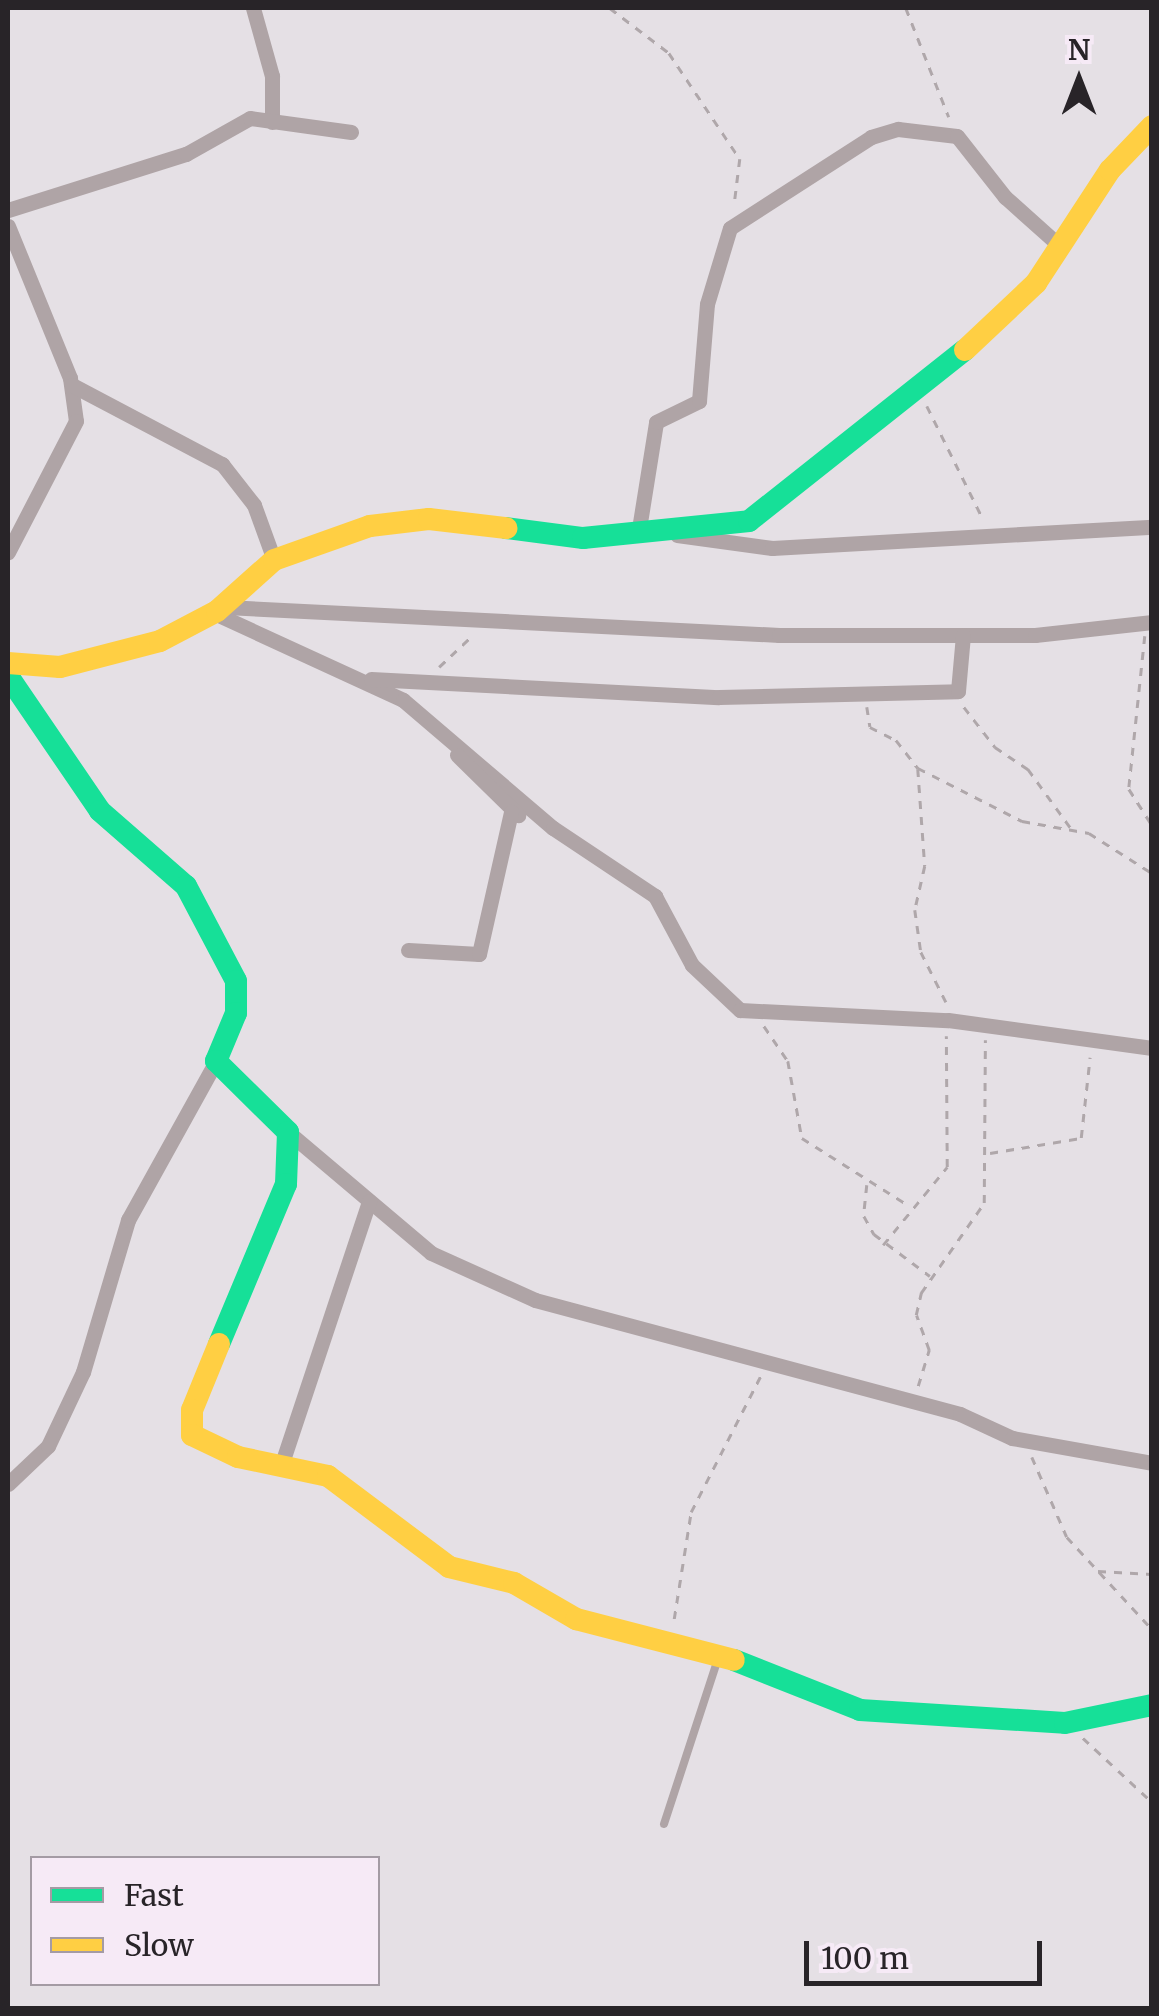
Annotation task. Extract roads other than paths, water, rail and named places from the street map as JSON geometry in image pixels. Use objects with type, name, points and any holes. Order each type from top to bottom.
[{"type":"street","points":[[252,8],[272,76],[272,122]]},
{"type":"street","points":[[8,210],[186,154],[250,118],[351,132]]},
{"type":"street","points":[[210,614],[274,560],[414,520],[553,537],[638,535],[732,527],[771,509],[984,335],[1061,247],[1110,170],[1152,126]]},
{"type":"street","points":[[638,535],[656,422],[699,400],[707,304],[730,228],[884,131],[956,136],[1061,247]]},
{"type":"street","points":[[8,226],[72,385],[76,421],[65,451],[8,552]]},
{"type":"street","points":[[72,385],[222,464],[254,505],[274,560]]},
{"type":"street","points":[[671,533],[772,548],[1152,526]]},
{"type":"street","points":[[8,663],[60,667],[127,652],[218,611],[244,619],[404,700],[511,812],[553,828]]},
{"type":"street","points":[[210,614],[963,635],[1149,622]]},
{"type":"street","points":[[357,678],[718,697],[958,691],[963,635]]},
{"type":"street","points":[[8,676],[100,811],[186,886],[225,958],[236,1012],[216,1061],[128,1220],[83,1372],[48,1446],[8,1484]]},
{"type":"street","points":[[449,743],[553,828],[655,896],[692,965],[754,1013],[952,1020],[1152,1048]]},
{"type":"street","points":[[408,950],[480,954],[511,812]]},
{"type":"street","points":[[216,1061],[288,1132],[431,1253],[535,1300],[610,1314],[767,1368],[916,1403],[1026,1441],[1152,1463]]},
{"type":"street","points":[[288,1132],[290,1163],[261,1259],[189,1428],[215,1449],[282,1462],[342,1484],[449,1567],[514,1583],[604,1628],[720,1655],[860,1710],[1065,1723],[1152,1705]]},
{"type":"street","points":[[282,1462],[368,1201]]},
{"type":"lane","points":[[664,1824],[720,1655]]}]
